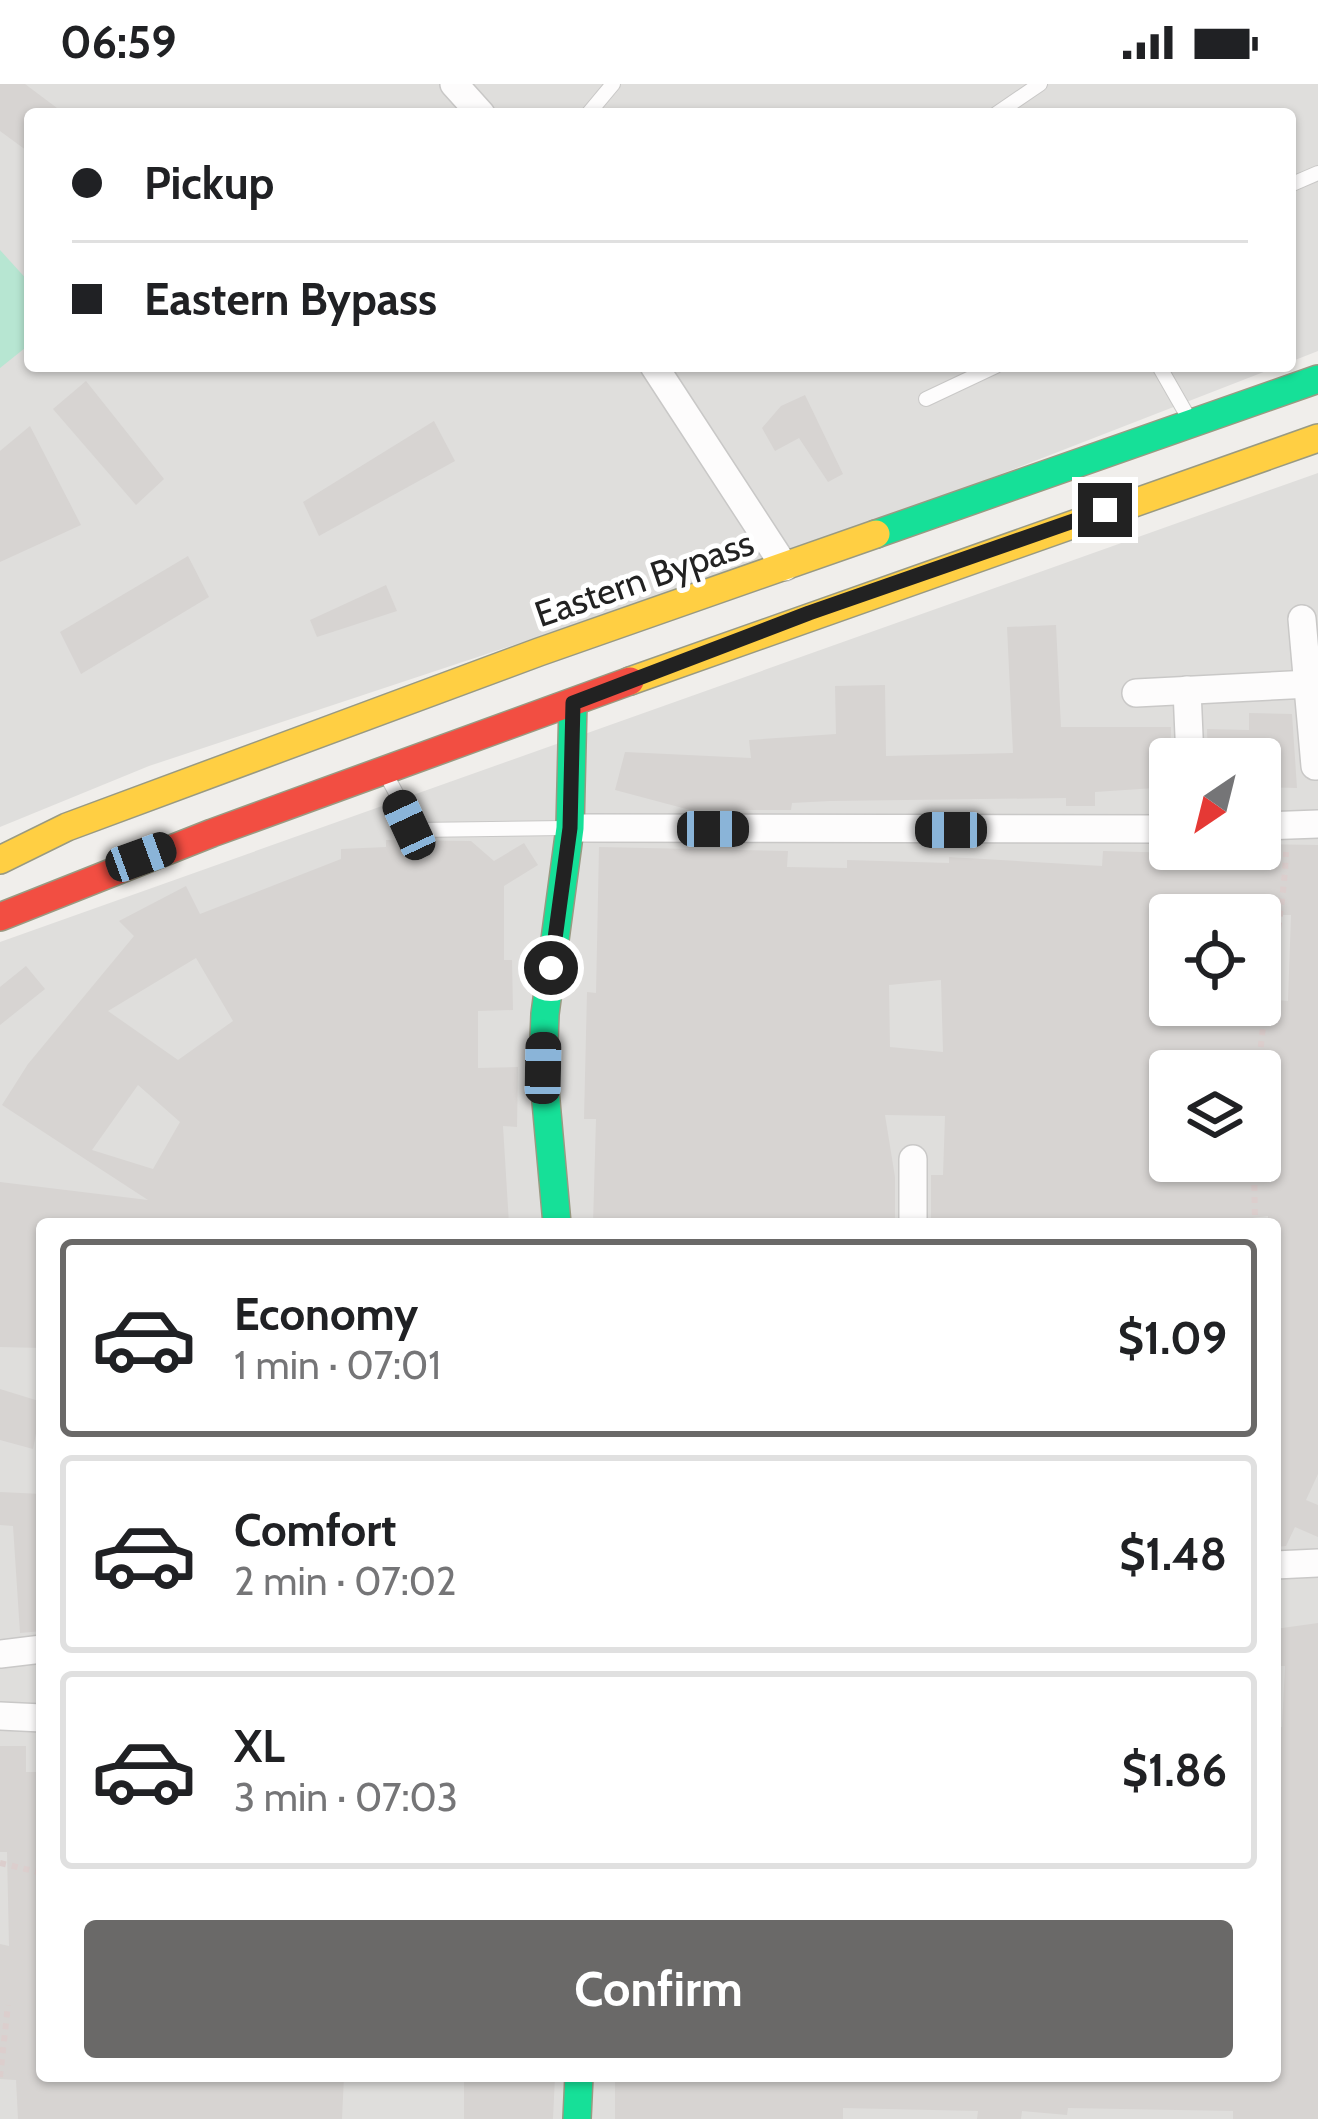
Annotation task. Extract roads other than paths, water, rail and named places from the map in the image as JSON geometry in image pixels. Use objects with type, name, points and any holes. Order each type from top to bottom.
[{"type":"main road","name":"Eastern Bypass","points":[[0,860],[67,827],[1318,379]]},
{"type":"main road","points":[[0,917],[141,857],[809,613],[1318,438]]},
{"type":"main road","points":[[556,1218],[543,1068],[544,1014],[570,828],[573,703]]},
{"type":"main road","points":[[577,2119],[579,2082]]},
{"type":"street","points":[[454,84],[476,108]]},
{"type":"street","points":[[658,372],[785,567]]},
{"type":"street","points":[[1303,619],[1315,766]]},
{"type":"street","points":[[1136,693],[1310,684]]},
{"type":"street","points":[[1187,691],[1189,738]]},
{"type":"street","points":[[1281,825],[1318,824]]},
{"type":"street","points":[[570,828],[1149,829]]},
{"type":"street","points":[[913,1159],[913,1218]]},
{"type":"street","points":[[1281,1565],[1318,1563]]},
{"type":"street","points":[[0,1654],[36,1650]]},
{"type":"street","points":[[0,1716],[36,1718]]},
{"type":"lane","points":[[593,108],[613,84]]},
{"type":"lane","points":[[1006,108],[1040,84]]},
{"type":"lane","points":[[926,399],[983,372]]},
{"type":"lane","points":[[1163,372],[1193,424]]},
{"type":"lane","points":[[384,770],[416,830],[570,828]]}]
